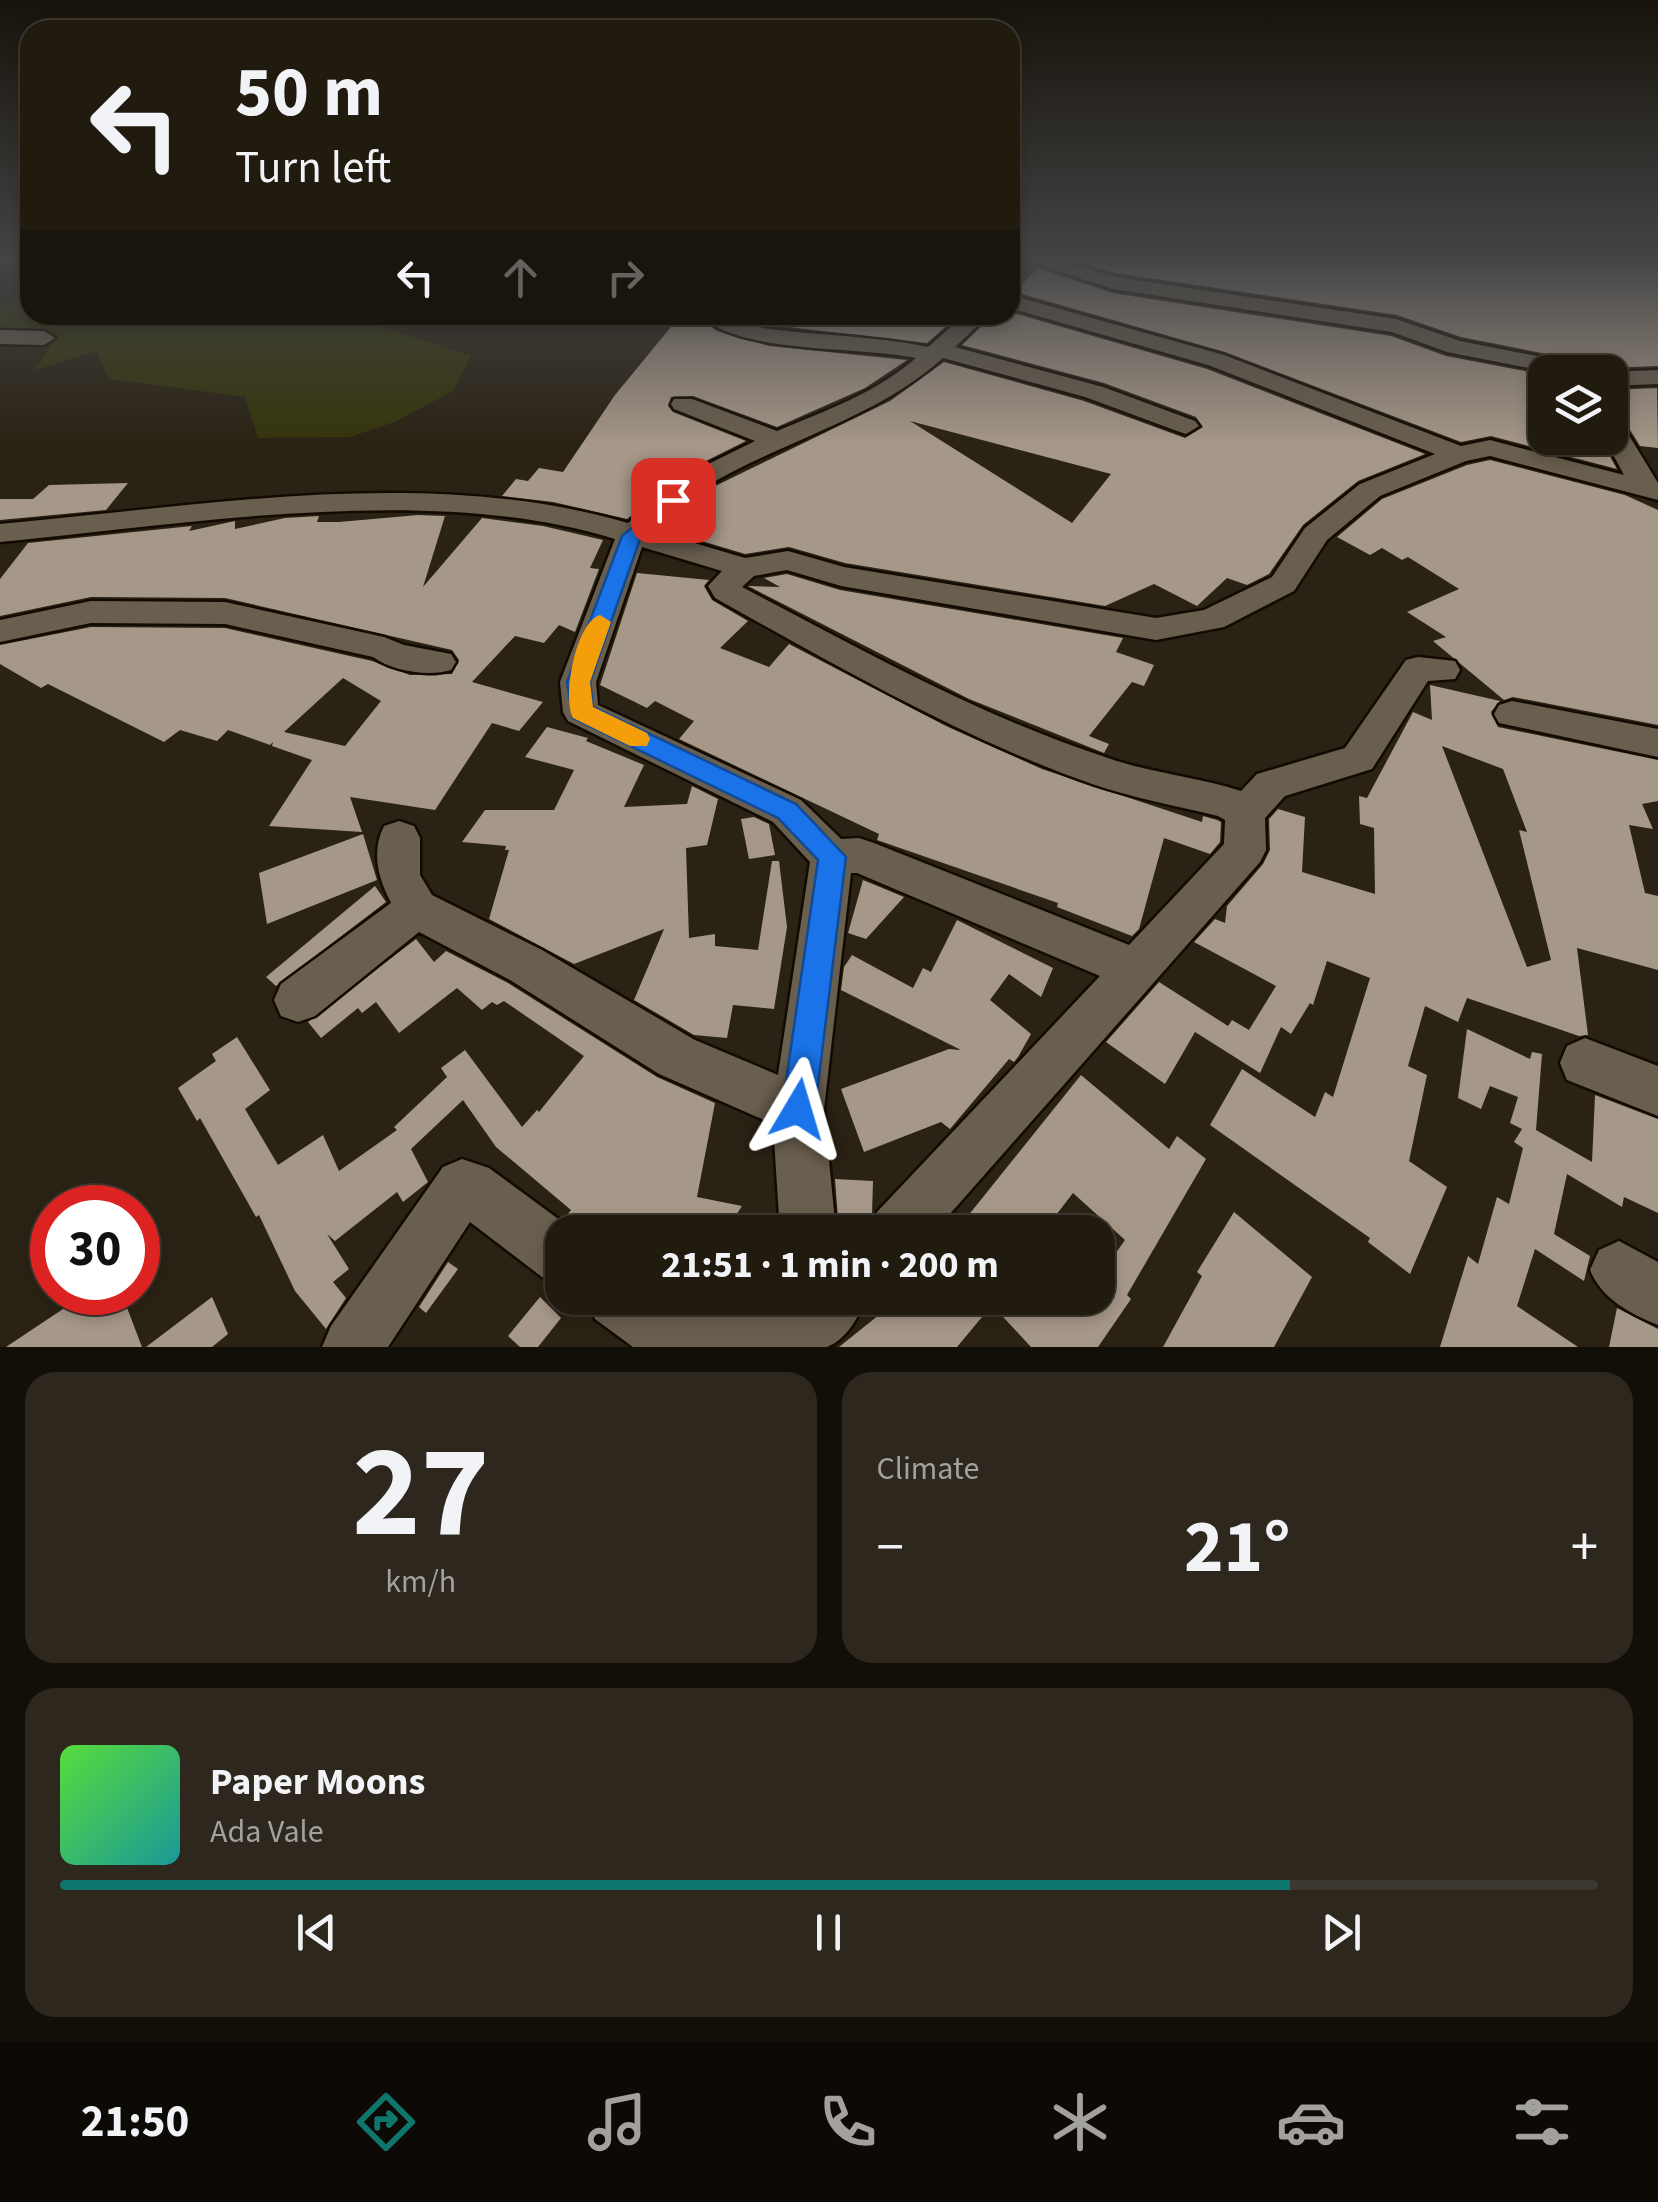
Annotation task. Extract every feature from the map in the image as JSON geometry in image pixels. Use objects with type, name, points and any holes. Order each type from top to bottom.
[{"type":"street","points":[[1078,320],[1216,360],[1459,454]]},
{"type":"street","points":[[1356,320],[1396,326],[1455,346],[1528,361]]},
{"type":"street","points":[[724,325],[760,333],[936,352],[1094,392],[1186,426]]},
{"type":"street","points":[[967,325],[906,378],[850,410],[776,440],[694,482],[631,536],[578,682],[581,712],[787,811],[832,857],[858,856],[1138,970]]},
{"type":"street","points":[[0,338],[44,338]]},
{"type":"street","points":[[1628,378],[1658,377]]},
{"type":"street","points":[[683,404],[776,440]]},
{"type":"street","points":[[0,534],[326,504],[426,503],[572,516],[744,568],[788,560],[841,576],[1156,628],[1212,618],[1283,584],[1316,534],[1370,490],[1459,454],[1490,448],[1652,490]]},
{"type":"street","points":[[1628,452],[1652,490]]},
{"type":"street","points":[[744,568],[724,586],[726,591],[852,659],[1058,756],[1106,774],[1230,803],[1245,813]]},
{"type":"street","points":[[0,631],[91,612],[225,613],[384,648],[395,656],[439,662]]},
{"type":"street","points":[[913,1215],[1245,850],[1245,813],[1272,785],[1358,759],[1418,669],[1443,670]]},
{"type":"street","points":[[1512,714],[1658,743]]},
{"type":"street","points":[[399,838],[399,877],[416,909],[526,966],[677,1057],[798,1109]]},
{"type":"street","points":[[807,1215],[798,1109],[832,857]]},
{"type":"street","points":[[298,1000],[416,909]]},
{"type":"street","points":[[1585,1063],[1658,1091]]},
{"type":"street","points":[[352,1347],[462,1186],[470,1187],[545,1244]]},
{"type":"street","points":[[640,1315],[663,1332],[822,1316]]},
{"type":"shaded area","points":[[0,320],[20,320],[20,325],[375,325],[471,356],[453,391],[395,422],[350,437],[258,438],[245,397],[109,379],[96,351],[33,371],[59,334],[0,330]]},
{"type":"building","points":[[1020,320],[1037,320],[1207,369],[1425,454],[1358,481],[1303,525],[1269,574],[1247,585],[1227,578],[1197,606],[1154,584],[1105,606],[845,563],[789,547],[745,554],[662,529],[709,489],[890,401],[944,362],[1084,401],[1185,438],[1203,427],[1196,417],[1104,383],[962,345],[983,325],[1020,325]],"holes":[[[910,421],[1111,474],[1072,523]]]},
{"type":"building","points":[[1113,320],[1286,320],[1391,336],[1446,356],[1528,372],[1528,446],[1491,436],[1461,442],[1225,352]]},
{"type":"building","points":[[1411,320],[1658,320],[1658,366],[1628,367],[1628,355],[1552,355],[1461,337]]},
{"type":"building","points":[[673,325],[709,325],[769,346],[907,360],[865,388],[777,427],[693,396],[671,397],[668,406],[673,412],[746,441],[682,473],[627,519],[553,502],[502,496],[516,479],[528,481],[539,468],[563,472],[615,395]]},
{"type":"building","points":[[771,325],[948,325],[927,343]]},
{"type":"building","points":[[1657,388],[1658,448],[1640,446],[1628,427],[1628,389]]},
{"type":"building","points":[[1564,455],[1609,455],[1617,469]]},
{"type":"building","points":[[1490,460],[1625,495],[1658,510],[1658,725],[1513,697],[1504,700],[1433,641],[1446,637],[1407,612],[1459,589],[1408,557],[1402,560],[1382,548],[1370,555],[1337,537],[1382,499],[1467,465]]},
{"type":"building","points":[[128,483],[106,510],[0,520],[0,499],[33,499],[49,485]]},
{"type":"building","points":[[319,516],[317,522],[445,516],[423,587],[482,518],[543,526],[603,540],[590,568],[599,569],[575,632],[559,625],[544,643],[515,636],[472,682],[543,702],[519,731],[492,723],[435,810],[350,797],[362,832],[269,826],[312,760],[272,746],[273,742],[270,745],[228,730],[217,741],[180,730],[164,742],[48,684],[41,688],[0,664],[0,645],[91,627],[225,628],[372,661],[410,675],[452,674],[459,660],[452,650],[225,598],[91,597],[0,616],[0,579],[28,543],[192,526],[189,531],[235,521],[235,529],[285,518]],"holes":[[[343,678],[381,701],[345,746],[284,732]]]},
{"type":"building","points":[[637,573],[709,580],[704,586],[712,600],[748,621],[720,648],[769,667],[789,644],[946,726],[1042,769],[1202,822],[1203,816],[1217,820],[1221,822],[1220,842],[1210,854],[1164,838],[1139,929],[1132,936],[1057,907],[1058,903],[877,840],[879,834],[679,739],[694,721],[655,701],[647,708],[600,685]]},
{"type":"building","points":[[787,574],[840,590],[1123,638],[1116,652],[1154,665],[1144,686],[1132,682],[1089,736],[1109,744],[1104,753],[969,699],[748,586],[780,587],[764,578]]},
{"type":"building","points":[[1430,685],[1500,701],[1491,712],[1498,727],[1658,760],[1658,801],[1642,804],[1653,829],[1629,825],[1645,893],[1658,896],[1658,970],[1577,948],[1588,1035],[1579,1036],[1467,998],[1458,1022],[1425,1006],[1408,1066],[1427,1075],[1409,1161],[1447,1187],[1410,1274],[1368,1242],[1370,1238],[1210,1125],[1242,1069],[1315,1117],[1325,1092],[1333,1097],[1370,978],[1327,961],[1313,1005],[1310,1003],[1291,1034],[1281,1027],[1260,1073],[1195,1032],[1165,1084],[1106,1042],[1159,982],[1228,1026],[1232,1020],[1249,1030],[1276,986],[1194,942],[1215,919],[1225,923],[1227,906],[1263,864],[1270,850],[1269,819],[1278,809],[1305,817],[1302,872],[1375,894],[1374,828],[1360,824],[1359,796],[1367,798],[1413,712],[1432,720]],"holes":[[[1442,746],[1503,769],[1527,832],[1519,830],[1551,960],[1527,967]]]},
{"type":"building","points":[[547,727],[588,738],[586,741],[644,765],[624,807],[687,804],[692,786],[718,799],[707,845],[686,848],[689,938],[715,934],[715,946],[758,950],[772,861],[779,861],[787,927],[774,1009],[733,1005],[727,1038],[694,1035],[634,1000],[664,929],[574,964],[489,919],[509,850],[505,850],[506,846],[462,842],[485,810],[554,810],[574,770],[525,757]]},
{"type":"building","points":[[754,817],[769,824],[775,855],[749,859],[741,819]]},
{"type":"building","points":[[363,834],[377,880],[267,924],[259,873]]},
{"type":"building","points":[[863,880],[904,897],[866,939],[848,933]]},
{"type":"building","points":[[375,886],[386,902],[276,986],[266,977]]},
{"type":"building","points":[[957,920],[1053,968],[1041,997],[1009,974],[990,1000],[1031,1034],[1014,1062],[1009,1059],[950,1129],[941,1122],[864,1152],[841,1089],[949,1049],[961,1050],[841,990],[844,967],[852,955],[913,988],[923,968],[931,972]]},
{"type":"building","points":[[416,939],[434,962],[446,951],[508,983],[657,1077],[715,1103],[697,1197],[742,1206],[736,1215],[569,1215],[571,1210],[496,1147],[463,1100],[411,1149],[428,1182],[403,1202],[397,1192],[335,1241],[327,1234],[349,1269],[333,1282],[346,1298],[326,1329],[295,1291],[259,1215],[256,1217],[200,1118],[197,1121],[178,1088],[216,1061],[212,1054],[237,1037],[270,1090],[245,1109],[278,1165],[323,1135],[339,1171],[397,1130],[394,1127],[447,1077],[441,1068],[465,1050],[522,1127],[584,1056],[504,1001],[497,1005],[492,1002],[482,1010],[457,988],[399,1033],[376,1002],[362,1013],[358,1008],[321,1038],[308,1022]]},
{"type":"building","points":[[1467,1029],[1530,1059],[1532,1052],[1542,1054],[1536,1130],[1592,1162],[1595,1095],[1658,1119],[1658,1213],[1624,1197],[1622,1207],[1567,1174],[1554,1234],[1590,1256],[1584,1281],[1535,1249],[1517,1306],[1578,1347],[1440,1347],[1468,1256],[1478,1264],[1497,1197],[1509,1204],[1523,1148],[1514,1142],[1522,1129],[1510,1123],[1518,1097],[1490,1086],[1481,1109],[1458,1098]]},
{"type":"building","points":[[1081,1075],[1169,1149],[1177,1136],[1206,1159],[1127,1295],[1131,1299],[1098,1347],[1031,1347],[1001,1315],[1115,1315],[1115,1254],[1125,1240],[1115,1231],[1115,1215],[1097,1215],[1073,1193],[1056,1215],[969,1215]]},
{"type":"building","points":[[835,1179],[873,1181],[872,1215],[838,1215]]},
{"type":"building","points":[[1234,1212],[1312,1277],[1274,1347],[1163,1347],[1202,1276],[1197,1272]]},
{"type":"building","points":[[448,1262],[458,1269],[426,1313],[419,1307]]},
{"type":"building","points":[[212,1297],[228,1334],[212,1347],[146,1347]]},
{"type":"building","points":[[540,1297],[545,1302],[545,1315],[561,1318],[538,1347],[520,1347],[508,1336]]},
{"type":"building","points":[[1617,1308],[1658,1329],[1658,1347],[1609,1347]]},
{"type":"building","points":[[54,1315],[130,1315],[142,1347],[6,1347]]},
{"type":"building","points":[[879,1315],[984,1315],[957,1347],[839,1347]]},
{"type":"slow traffic","points":[[600,622],[578,682],[581,712],[638,739]]},
{"type":"route","points":[[673,500],[631,536],[578,682],[581,712],[787,811],[832,857],[798,1109]]}]
